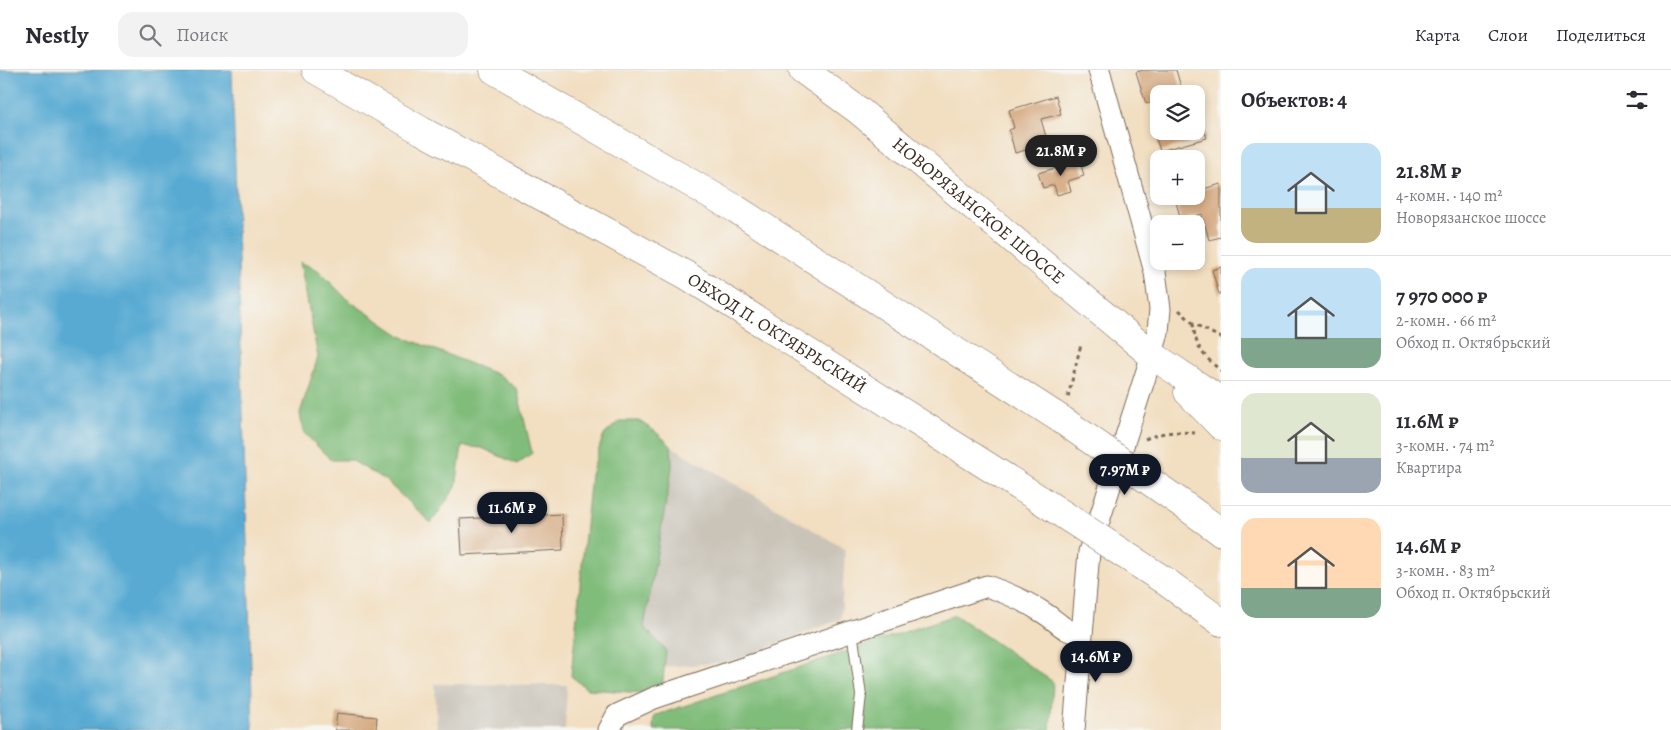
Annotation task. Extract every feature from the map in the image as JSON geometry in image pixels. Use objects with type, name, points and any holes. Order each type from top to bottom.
[{"type":"main road","name":"ОБХОД П. ОКТЯБРЬСКИЙ","points":[[316,70],[422,131],[686,275],[1041,500],[1165,581],[1221,622]]},
{"type":"main road","points":[[494,70],[736,210],[1062,420],[1221,532]]},
{"type":"main road","name":"НОВОРЯЗАНСКОЕ ШОССЕ","points":[[803,70],[858,110],[1152,355]]},
{"type":"main road","points":[[1152,355],[1221,401]]},
{"type":"main road","points":[[1152,355],[1208,430]]},
{"type":"street","points":[[1074,730],[1089,552],[1152,355],[1158,332],[1160,309],[1158,291],[1140,213],[1099,70]]},
{"type":"street","points":[[609,730],[617,715],[654,698],[987,586],[1006,593],[1044,613],[1068,632],[1082,634]]},
{"type":"lane","points":[[852,631],[861,695],[857,730]]},
{"type":"path","points":[[1158,291],[1193,323],[1221,338]]},
{"type":"path","points":[[1193,323],[1194,336],[1202,354],[1221,371]]},
{"type":"path","points":[[1062,420],[1081,344]]},
{"type":"path","points":[[1120,452],[1158,434],[1176,431],[1208,430]]},
{"type":"shaded area","points":[[671,446],[845,549],[841,619],[730,662],[665,667],[666,651],[644,627],[672,467]]},
{"type":"shaded area","points":[[435,684],[567,685],[565,730],[437,730]]},
{"type":"green space","points":[[300,262],[318,270],[348,300],[403,337],[501,376],[517,389],[532,453],[517,464],[482,448],[462,446],[456,487],[431,523],[385,480],[351,460],[331,460],[303,432],[300,413],[318,357]]},
{"type":"green space","points":[[619,421],[639,421],[656,432],[671,446],[672,467],[644,627],[666,651],[662,690],[644,693],[587,689],[571,676],[591,475],[603,436]]},
{"type":"green space","points":[[955,615],[1053,682],[1050,730],[653,730],[654,716]]},
{"type":"water","points":[[0,70],[232,70],[253,730],[0,730]]},
{"type":"building","points":[[1144,70],[1176,70],[1180,85],[1150,85],[1150,103],[1146,104],[1136,72]]},
{"type":"building","points":[[1056,96],[1061,114],[1041,119],[1048,144],[1015,153],[1009,130],[1014,128],[1009,110]]},
{"type":"building","points":[[1157,140],[1200,140],[1164,150],[1160,150]]},
{"type":"building","points":[[1080,161],[1084,176],[1068,181],[1071,191],[1057,195],[1054,185],[1043,188],[1038,173]]},
{"type":"building","points":[[1221,184],[1221,237],[1209,240],[1205,225],[1205,215],[1180,215],[1177,205],[1205,205],[1205,188]]},
{"type":"building","points":[[1221,267],[1221,294],[1219,294],[1212,270]]},
{"type":"building","points":[[562,514],[563,550],[462,555],[460,519]]},
{"type":"building","points":[[337,713],[377,717],[376,730],[335,730]]}]
